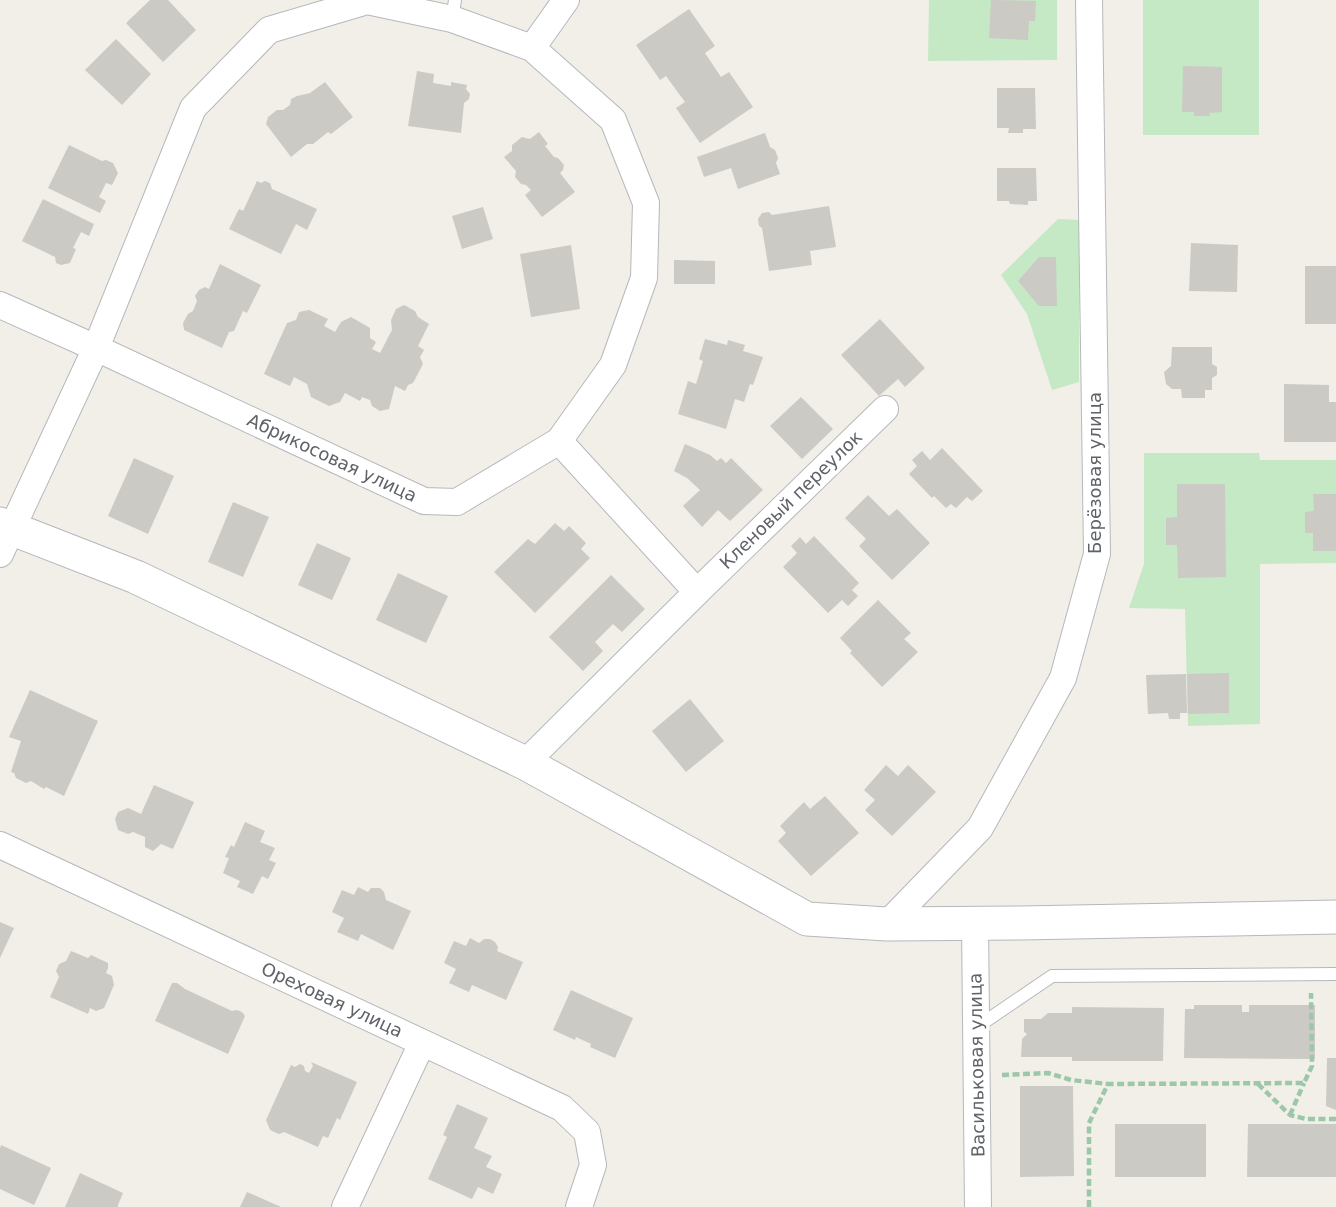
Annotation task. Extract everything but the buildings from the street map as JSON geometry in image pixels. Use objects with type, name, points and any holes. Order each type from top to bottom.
[{"type":"street","points":[[532,48],[566,0]]},
{"type":"street","name":"Берёзовая улица","points":[[887,925],[981,828],[1063,678],[1097,554],[1089,0]]},
{"type":"street","name":"Абрикосовая улица","points":[[0,305],[96,348],[424,501],[457,502],[559,442],[613,365],[644,278],[646,203],[613,120],[532,48],[454,9],[367,1],[269,30],[193,108],[96,348],[4,535]]},
{"type":"street","name":"Кленовый переулок","points":[[525,763],[886,409]]},
{"type":"street","points":[[559,442],[697,592]]},
{"type":"street","points":[[4,535],[136,577],[525,763],[807,919],[887,925],[1336,917]]},
{"type":"street","name":"Ореховая улица","points":[[0,845],[562,1108],[587,1132],[593,1165],[579,1207]]},
{"type":"street","name":"Васильковая улица","points":[[975,924],[978,1207]]},
{"type":"street","points":[[345,1207],[422,1043]]},
{"type":"lane","points":[[976,1028],[1052,976],[1336,974]]},
{"type":"path","points":[[1290,1115],[1312,1066],[1311,974]]},
{"type":"path","points":[[977,1076],[1048,1073],[1071,1080],[1108,1084],[1304,1083]]},
{"type":"path","points":[[1089,1207],[1089,1123],[1108,1084]]},
{"type":"path","points":[[1257,1084],[1290,1115],[1306,1119],[1336,1119]]},
{"type":"green space","points":[[929,0],[1057,0],[1057,60],[928,61]]},
{"type":"green space","points":[[1143,0],[1259,0],[1259,135],[1143,135]]},
{"type":"green space","points":[[1058,219],[1079,220],[1079,382],[1052,390],[1027,314],[1001,275]]},
{"type":"green space","points":[[1144,453],[1259,453],[1260,460],[1336,460],[1336,563],[1260,564],[1260,724],[1188,726],[1185,609],[1129,608],[1144,564]]}]
